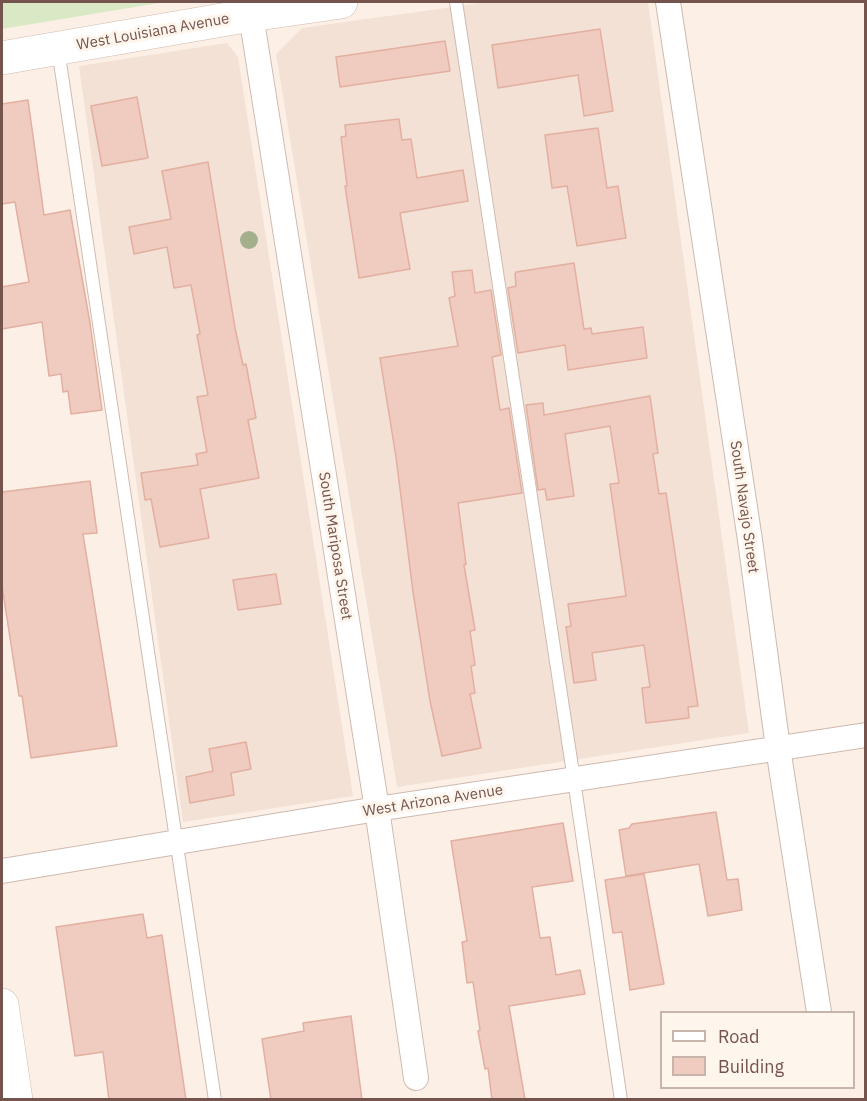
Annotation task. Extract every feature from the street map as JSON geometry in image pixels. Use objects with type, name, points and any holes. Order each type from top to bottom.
[{"type":"street","name":"West Louisiana Avenue","points":[[2,58],[251,15],[341,2]]},
{"type":"street","name":"South Navajo Street","points":[[668,2],[819,1011]]},
{"type":"street","name":"South Mariposa Street","points":[[251,15],[377,809],[416,1078]]},
{"type":"street","name":"West Arizona Avenue","points":[[2,871],[377,809],[866,735]]},
{"type":"street","points":[[2,1012],[16,1100]]},
{"type":"lane","points":[[456,2],[621,1100]]},
{"type":"lane","points":[[58,48],[215,1100]]},
{"type":"shaded area","points":[[488,2],[648,2],[749,733],[397,787],[276,54],[302,28]]},
{"type":"shaded area","points":[[227,43],[238,57],[353,796],[183,822],[79,66]]},
{"type":"green space","points":[[2,2],[165,2],[2,29]]},
{"type":"building","points":[[600,29],[613,111],[584,116],[578,75],[498,88],[492,45]]},
{"type":"building","points":[[445,41],[450,71],[340,87],[336,57]]},
{"type":"building","points":[[137,97],[148,158],[102,166],[91,106]]},
{"type":"building","points":[[28,100],[44,215],[70,210],[90,323],[102,410],[71,414],[68,391],[63,392],[61,374],[49,376],[42,322],[2,329],[2,287],[29,282],[15,202],[2,204],[2,104]]},
{"type":"building","points":[[399,119],[402,140],[411,139],[417,178],[463,170],[468,201],[400,213],[410,269],[359,278],[345,186],[347,186],[341,137],[346,136],[345,125]]},
{"type":"building","points":[[598,128],[607,188],[618,186],[626,238],[577,246],[567,186],[552,188],[545,135]]},
{"type":"building","points":[[208,162],[235,328],[243,365],[246,364],[256,418],[248,420],[259,478],[200,489],[209,538],[160,547],[151,499],[145,500],[141,473],[198,465],[196,454],[207,452],[197,397],[208,395],[191,285],[174,288],[167,247],[134,254],[129,227],[171,219],[162,171]]},
{"type":"building","points":[[574,263],[584,329],[591,328],[592,334],[643,327],[647,358],[568,370],[565,345],[518,353],[508,288],[516,286],[516,272]]},
{"type":"building","points":[[472,270],[475,293],[491,290],[501,355],[492,357],[500,410],[509,408],[522,493],[458,503],[466,564],[464,565],[475,630],[470,631],[475,665],[471,666],[475,693],[470,694],[481,748],[442,756],[430,701],[413,592],[396,457],[380,358],[458,346],[449,298],[455,296],[452,272]]},
{"type":"building","points":[[650,396],[658,453],[653,454],[659,494],[666,493],[698,706],[688,707],[689,718],[646,723],[642,688],[650,687],[644,645],[592,653],[596,680],[574,683],[566,627],[571,626],[568,604],[626,596],[610,484],[619,483],[610,426],[565,434],[574,496],[547,500],[545,489],[538,490],[526,405],[543,403],[544,415]]},
{"type":"building","points":[[90,481],[97,533],[83,534],[117,746],[31,758],[2,586],[2,492]]},
{"type":"building","points":[[276,574],[281,604],[238,610],[233,580]]},
{"type":"building","points":[[246,742],[251,769],[231,773],[234,795],[190,803],[186,777],[213,771],[209,749]]},
{"type":"building","points":[[716,812],[727,880],[738,879],[742,910],[708,916],[699,864],[626,876],[619,830],[629,828],[632,824]]},
{"type":"building","points":[[563,823],[573,881],[532,887],[540,938],[550,937],[556,975],[580,970],[585,994],[509,1006],[525,1100],[492,1100],[488,1068],[485,1069],[478,1031],[480,1030],[473,982],[467,983],[462,942],[467,941],[451,841]]},
{"type":"building","points":[[644,874],[664,984],[630,990],[622,932],[613,933],[605,880]]},
{"type":"building","points":[[143,914],[147,938],[162,935],[186,1100],[109,1100],[103,1052],[75,1056],[56,927]]},
{"type":"building","points":[[351,1016],[362,1100],[271,1100],[262,1039],[304,1031],[303,1023]]}]
